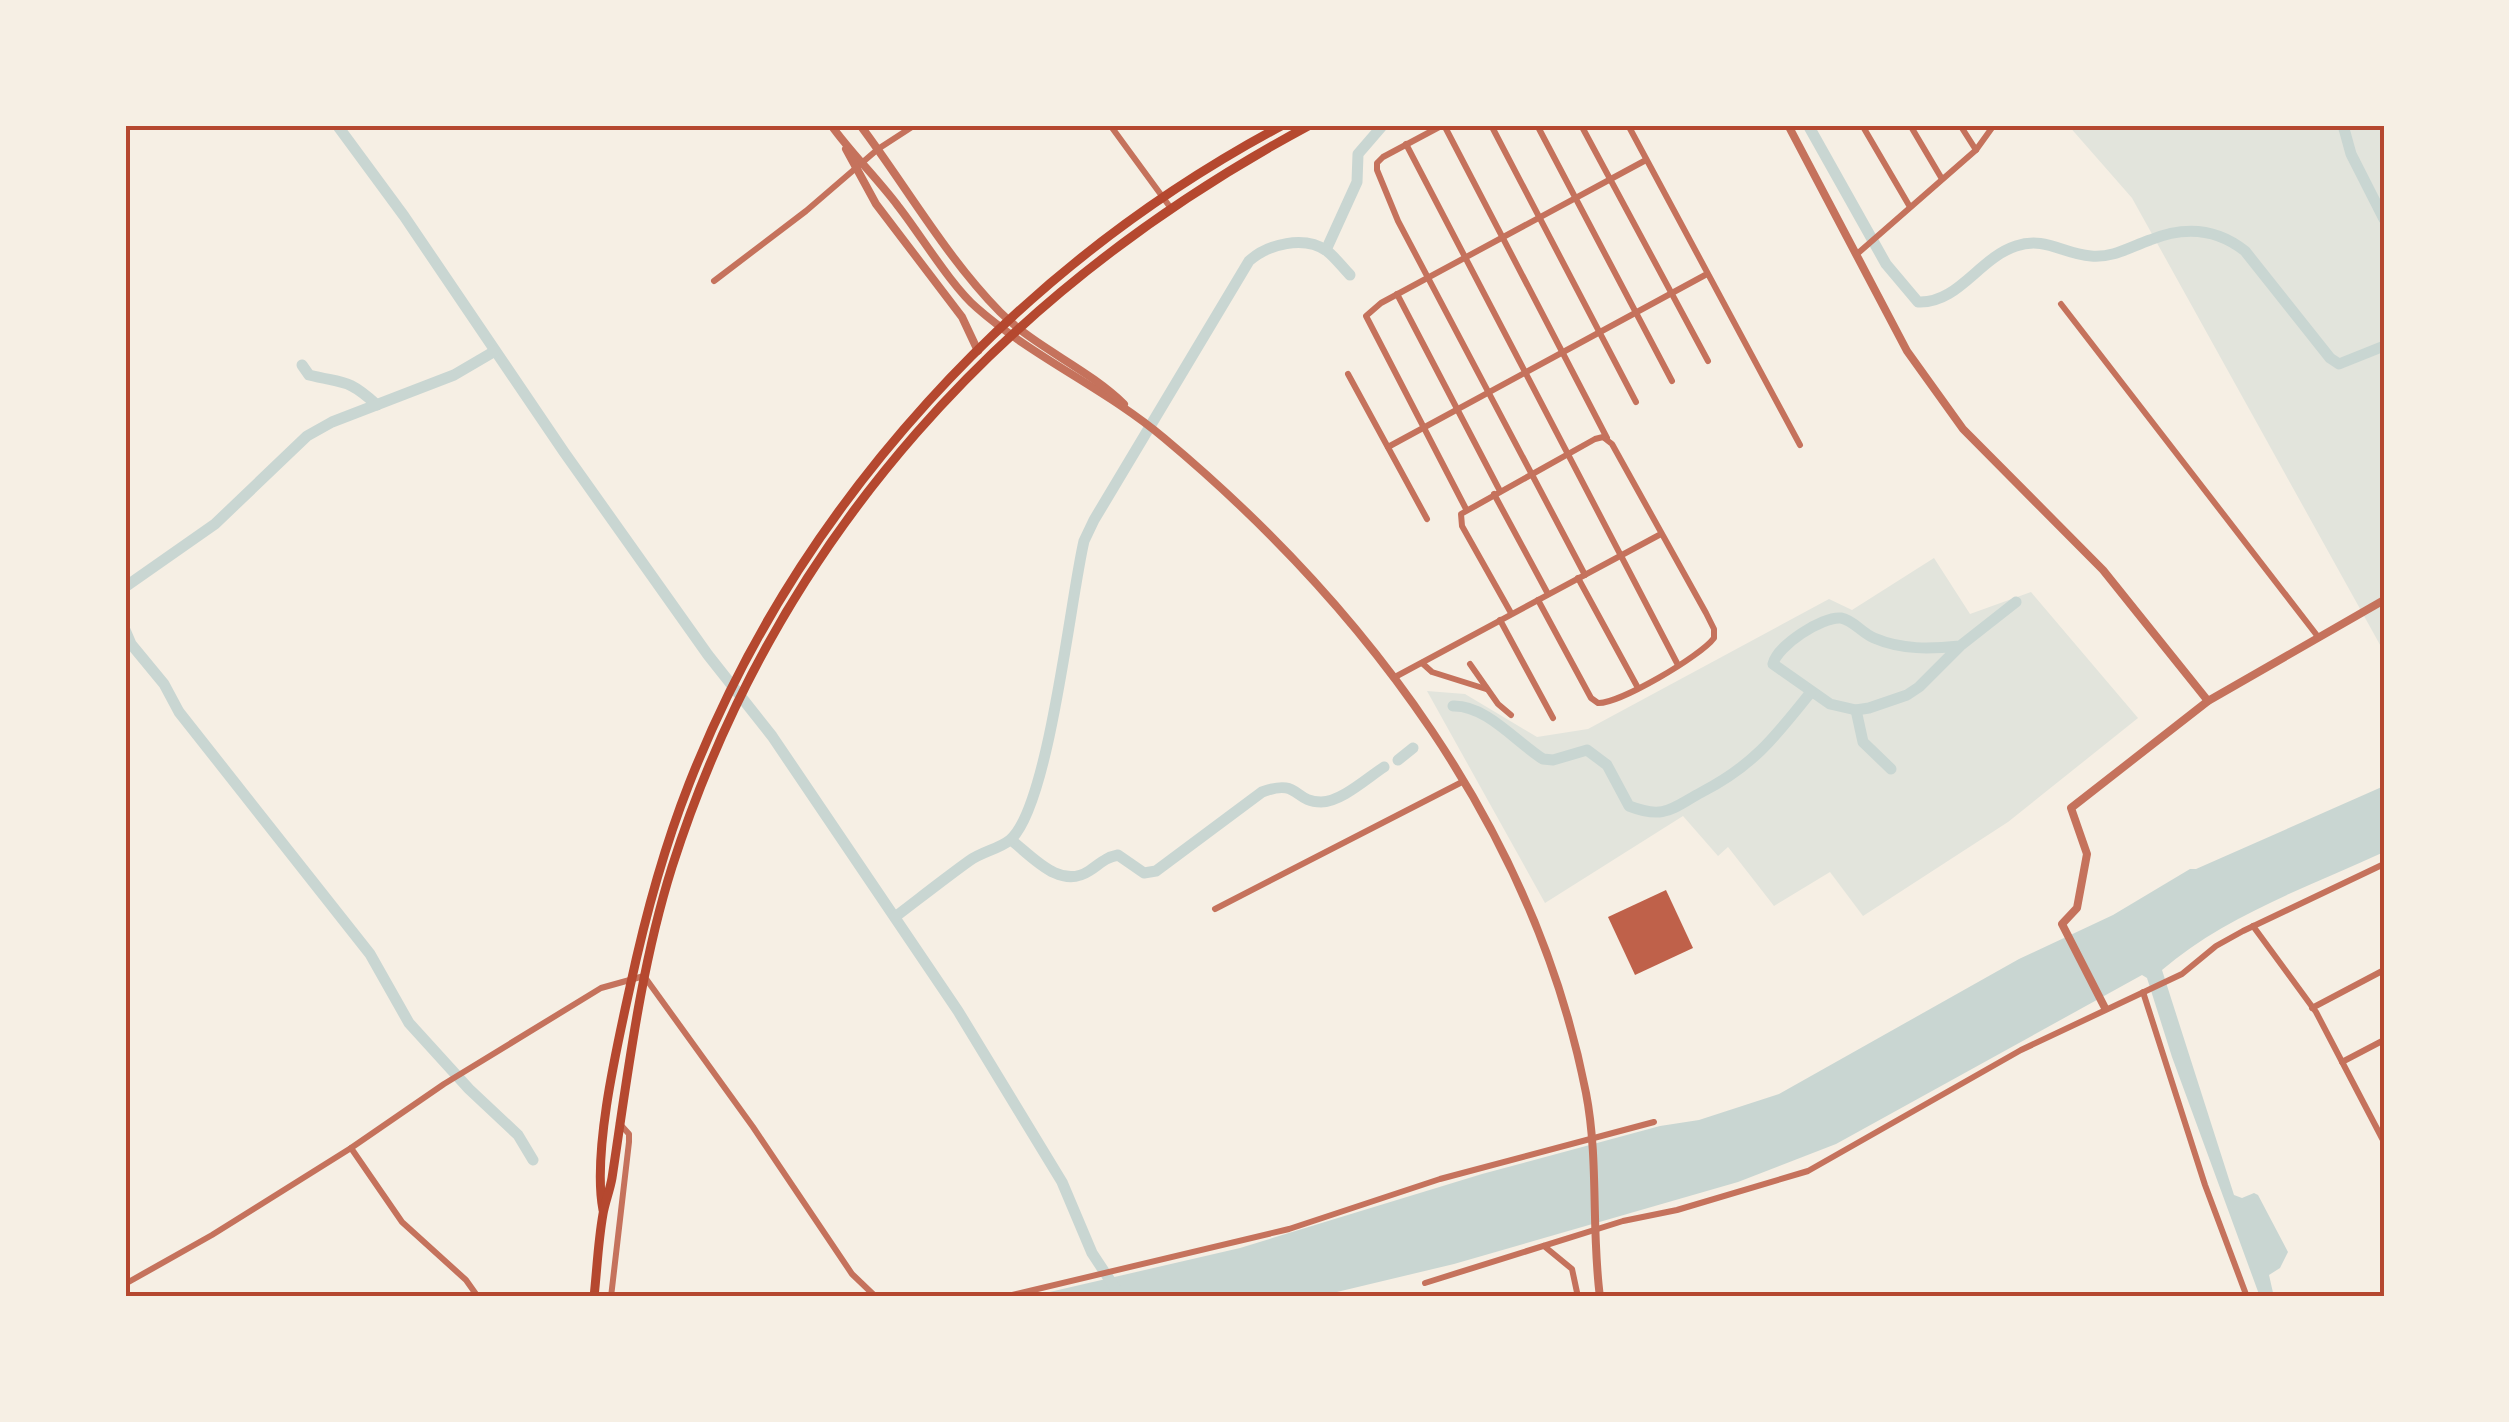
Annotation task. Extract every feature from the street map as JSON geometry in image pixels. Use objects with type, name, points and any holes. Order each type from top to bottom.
[{"type":"main road","points":[[603,1213],[602,1155],[632,978],[668,841],[722,710],[796,575],[843,505],[918,413],[978,351],[1167,203],[1284,125]]},
{"type":"main road","points":[[1167,203],[1310,125]]},
{"type":"main road","points":[[594,1297],[603,1213],[644,976],[684,833],[729,720],[811,574],[868,491],[1010,326]]},
{"type":"street","points":[[830,125],[878,180],[974,306],[1108,388],[1280,543],[1360,631],[1464,781],[1515,882],[1554,974],[1578,1060],[1592,1135],[1600,1297]]},
{"type":"street","points":[[860,125],[1010,326]]},
{"type":"street","points":[[714,281],[806,211],[878,149],[915,125]]},
{"type":"street","points":[[1110,125],[1167,203]]},
{"type":"street","points":[[1538,600],[1591,698],[1598,704],[1638,688],[1710,644],[1714,629],[1608,439],[1444,125],[1376,163],[1377,170],[1398,221],[1638,688]]},
{"type":"street","points":[[1491,125],[1636,402]]},
{"type":"street","points":[[1538,125],[1672,381]]},
{"type":"street","points":[[1581,125],[1708,361]]},
{"type":"street","points":[[1628,125],[1800,445]]},
{"type":"street","points":[[1788,125],[1860,250],[1908,351],[1963,430],[2102,570],[2208,702]]},
{"type":"street","points":[[1862,125],[1910,207]]},
{"type":"street","points":[[1910,125],[1942,180]]},
{"type":"street","points":[[1960,125],[1976,150]]},
{"type":"street","points":[[1860,250],[1976,150],[1994,125]]},
{"type":"street","points":[[842,140],[868,192],[962,318],[978,351]]},
{"type":"street","points":[[1406,144],[1678,664]]},
{"type":"street","points":[[1466,509],[1367,322],[1370,310],[1646,160]]},
{"type":"street","points":[[1388,447],[1707,274]]},
{"type":"street","points":[[1397,294],[1548,594]]},
{"type":"street","points":[[2061,304],[2319,638]]},
{"type":"street","points":[[1348,374],[1427,519]]},
{"type":"street","points":[[1512,614],[1459,519],[1466,509],[1567,454],[1595,439],[1608,439]]},
{"type":"street","points":[[1395,678],[1661,534]]},
{"type":"street","points":[[2105,1008],[2062,924],[2077,908],[2087,854],[2071,808],[2208,702],[2384,600]]},
{"type":"street","points":[[1500,620],[1553,718]]},
{"type":"street","points":[[1422,663],[1432,672],[1486,689]]},
{"type":"street","points":[[1470,664],[1486,689],[1511,715]]},
{"type":"street","points":[[1214,909],[1464,781]]},
{"type":"street","points":[[1425,1284],[1622,1221],[1769,1185],[1808,1171],[2022,1050],[2172,979],[2216,946],[2253,926],[2384,864]]},
{"type":"street","points":[[2253,926],[2312,1008],[2384,1142]]},
{"type":"street","points":[[2312,1008],[2382,972],[2384,983]]},
{"type":"street","points":[[125,1284],[351,1148],[444,1084],[601,988],[644,976],[852,1274],[876,1297]]},
{"type":"street","points":[[2145,991],[2205,1185],[2247,1297]]},
{"type":"street","points":[[2342,1062],[2384,1040]]},
{"type":"street","points":[[611,1297],[630,1142],[629,1134],[618,1122]]},
{"type":"street","points":[[1004,1297],[1289,1229],[1440,1179],[1654,1122]]},
{"type":"street","points":[[351,1148],[402,1222],[466,1280],[478,1297]]},
{"type":"street","points":[[1543,1245],[1572,1268],[1578,1297]]},
{"type":"shaded area","points":[[2068,125],[2384,125],[2384,652],[2132,198]]},
{"type":"shaded area","points":[[1934,558],[1970,614],[2031,592],[2138,718],[2008,822],[1863,916],[1830,872],[1774,906],[1728,847],[1718,856],[1683,816],[1545,903],[1427,691],[1465,694],[1537,737],[1588,729],[1829,599],[1852,610]]},
{"type":"shaded area","points":[[2384,786],[2384,852],[2240,918],[2162,970],[2234,1195],[2258,1195],[2288,1252],[2280,1268],[2269,1275],[2274,1297],[2260,1297],[2147,978],[2142,975],[1836,1144],[1738,1182],[1454,1264],[1316,1297],[1028,1297],[1240,1248],[1482,1174],[1660,1126],[1699,1120],[1779,1094],[2019,959],[2113,915],[2190,869]]},
{"type":"building","points":[[1666,890],[1693,948],[1635,975],[1608,917]]},
{"type":"waterway","points":[[337,125],[708,655],[772,736],[958,1011],[1062,1182],[1092,1253],[1121,1297]]},
{"type":"waterway","points":[[1326,250],[1357,182],[1358,154],[1383,125]]},
{"type":"waterway","points":[[1808,125],[1886,264],[1918,302],[1945,296],[2003,252],[2026,243],[2099,256],[2175,233],[2199,232],[2223,238],[2245,251],[2330,358],[2339,364],[2384,346]]},
{"type":"waterway","points":[[2343,125],[2351,154],[2384,219]]},
{"type":"waterway","points":[[895,917],[969,861],[1010,840],[1024,820],[1047,746],[1084,541],[1249,261],[1276,246],[1308,243],[1327,251],[1350,275]]},
{"type":"waterway","points":[[125,587],[215,524],[307,436],[332,422],[454,375],[495,351]]},
{"type":"waterway","points":[[302,365],[309,375],[352,386],[377,405]]},
{"type":"waterway","points":[[1960,646],[1895,645],[1870,636],[1841,618],[1812,627],[1791,641],[1773,664],[1830,704],[1856,710],[1869,708],[1919,687],[1960,646],[2016,602]]},
{"type":"waterway","points":[[125,630],[179,712],[370,954],[409,1023],[469,1089],[518,1135],[533,1160]]},
{"type":"waterway","points":[[1453,706],[1489,718],[1543,759],[1587,750],[1607,765],[1629,806],[1660,812],[1720,782],[1750,760],[1811,692]]},
{"type":"waterway","points":[[1856,710],[1863,742],[1891,769]]},
{"type":"waterway","points":[[1398,760],[1413,748]]},
{"type":"waterway","points":[[1011,840],[1047,869],[1068,877],[1078,876],[1118,855],[1144,873],[1156,871],[1262,792],[1283,788],[1312,801],[1329,801],[1384,767]]}]
